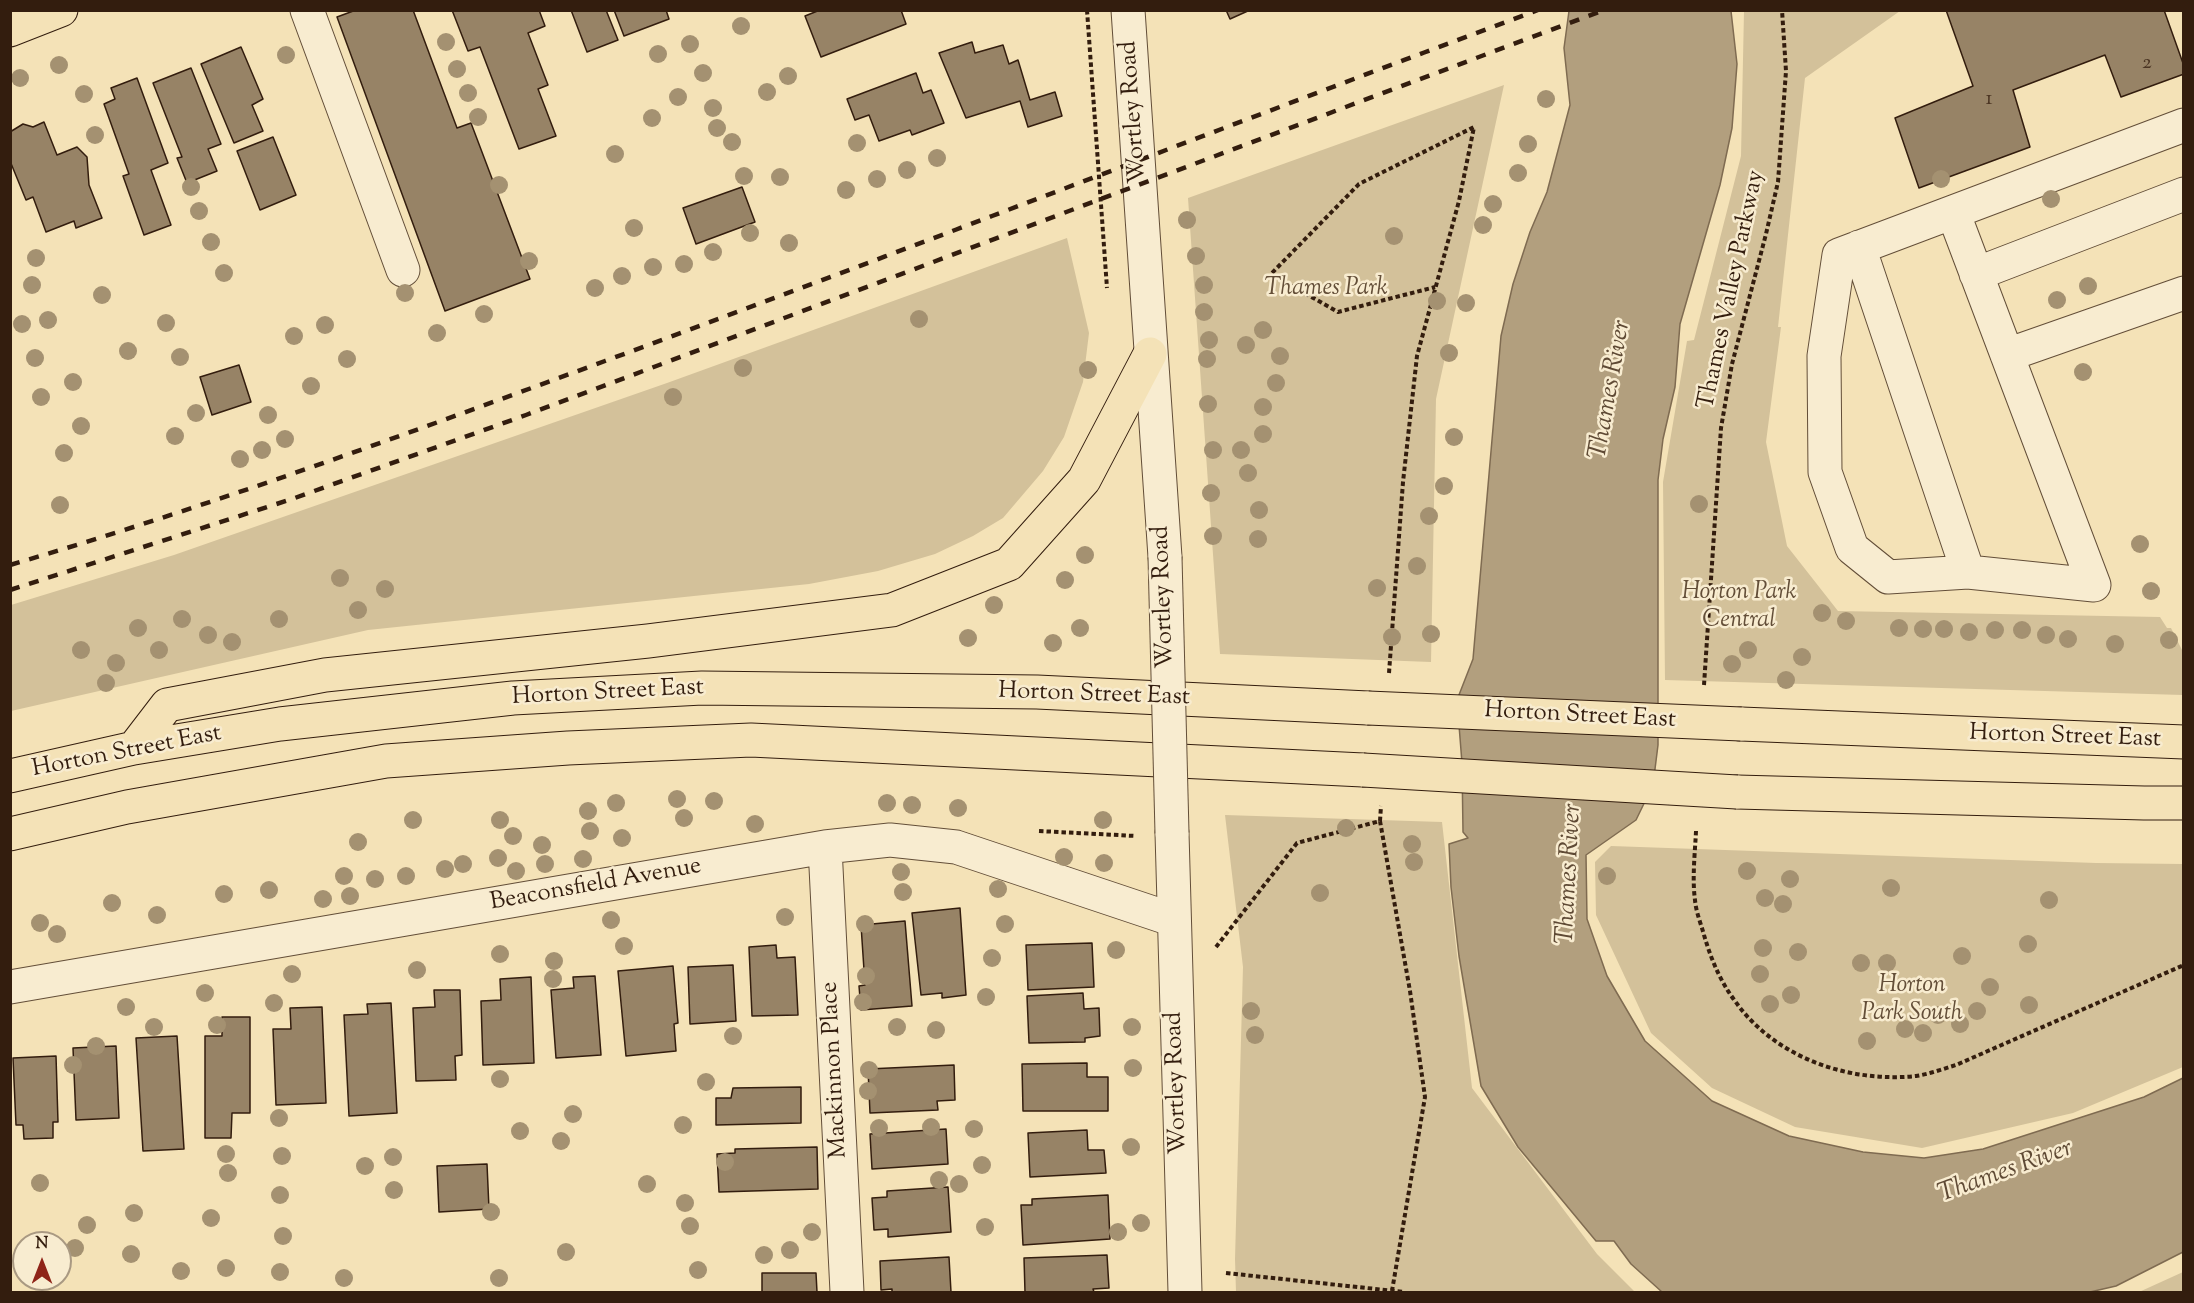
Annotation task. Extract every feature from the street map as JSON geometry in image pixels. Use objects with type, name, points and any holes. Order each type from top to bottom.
[{"type":"main road","points":[[10,30],[61,10]]},
{"type":"main road","points":[[134,748],[167,705],[325,675],[648,641],[892,610],[1009,564],[1084,480],[1150,354]]},
{"type":"main road","name":"Horton Street East","points":[[10,776],[134,748],[280,724],[513,698],[702,688],[1037,692],[2184,742]]},
{"type":"main road","points":[[10,834],[127,807],[386,761],[580,748],[751,740],[1363,770],[1737,792],[2184,803]]},
{"type":"street","points":[[306,10],[403,270]]},
{"type":"street","name":"Wortley Road","points":[[1128,10],[1150,354],[1166,557],[1185,1293]]},
{"type":"street","points":[[1953,212],[2094,585],[1968,572],[1888,577],[1852,548],[1825,471],[1824,356],[1839,255],[1859,247],[2184,125]]},
{"type":"street","points":[[1976,274],[2184,194]]},
{"type":"street","points":[[1859,247],[1968,572]]},
{"type":"street","points":[[2007,355],[2184,293]]},
{"type":"street","name":"Beaconsfield Avenue","points":[[10,987],[825,847],[890,840],[956,847],[1174,920]]},
{"type":"street","name":"Mackinnon Place","points":[[825,847],[848,1293]]},
{"type":"path","name":"Thames Valley Parkway","points":[[1704,685],[1721,428],[1732,364],[1778,182],[1786,71],[1782,10]]},
{"type":"path","points":[[1389,680],[1403,482],[1417,356],[1459,201],[1474,127],[1359,184],[1271,274],[1338,312],[1435,287]]},
{"type":"path","points":[[1381,797],[1380,820],[1410,991],[1425,1097],[1392,1291]]},
{"type":"path","points":[[1216,947],[1297,843],[1380,820]]},
{"type":"path","points":[[1039,831],[1141,837],[1172,833]]},
{"type":"path","points":[[1696,831],[1694,899],[1711,959],[1719,976],[1735,1002],[1767,1033],[1800,1056],[1822,1066],[1868,1076],[1918,1076],[1956,1065],[2184,965]]},
{"type":"path","points":[[1226,1273],[1404,1293]]},
{"type":"green space","name":"Horton Park Central","points":[[1744,11],[1900,11],[1805,78],[1778,327],[1781,327],[1766,442],[1787,546],[1838,611],[2160,617],[2167,628],[2171,628],[2183,652],[2183,695],[1665,680],[1663,482],[1687,341],[1694,340],[1741,156]]},
{"type":"green space","name":"Thames Park","points":[[1504,85],[1436,399],[1431,662],[1220,654],[1188,198]]},
{"type":"green space","points":[[1067,238],[1089,333],[1083,382],[1064,437],[1043,471],[1003,518],[973,536],[935,554],[878,571],[809,584],[368,630],[11,711],[11,605],[174,555],[667,383]]},
{"type":"green space","points":[[1225,815],[1442,822],[1472,1088],[1597,1254],[1635,1292],[1236,1292],[1243,967]]},
{"type":"green space","name":"Horton Park South","points":[[1611,846],[2183,864],[2183,1067],[2073,1113],[1922,1148],[1795,1127],[1712,1088],[1651,1033],[1596,915],[1595,862]]},
{"type":"green space","points":[[2183,1272],[2183,1292],[2139,1292]]},
{"type":"water","name":"Thames River","points":[[1569,11],[1731,11],[1737,64],[1732,128],[1720,185],[1680,324],[1675,387],[1663,439],[1658,480],[1658,745],[1653,785],[1636,820],[1586,855],[1587,919],[1607,976],[1645,1041],[1712,1101],[1789,1136],[1863,1152],[1924,1158],[1983,1149],[2144,1097],[2183,1078],[2183,1252],[2116,1286],[2090,1292],[1662,1292],[1631,1264],[1614,1241],[1596,1241],[1518,1147],[1481,1086],[1459,956],[1451,887],[1449,844],[1468,838],[1463,832],[1462,763],[1457,700],[1473,659],[1501,336],[1513,284],[1530,232],[1547,192],[1570,105],[1564,48]]},
{"type":"building","points":[[356,10],[413,10],[457,128],[471,123],[530,279],[445,311],[337,17]]},
{"type":"building","points":[[452,10],[539,10],[545,26],[528,33],[548,85],[538,89],[556,136],[519,149],[480,47],[468,51]]},
{"type":"building","points":[[571,10],[606,10],[618,40],[587,52]]},
{"type":"building","points":[[614,10],[666,10],[669,19],[624,36]]},
{"type":"building","points":[[820,10],[901,10],[906,24],[821,57],[805,16]]},
{"type":"building","points":[[1226,10],[1250,10],[1230,19]]},
{"type":"building","points":[[1946,10],[2164,10],[2184,66],[2184,74],[2121,97],[2105,55],[2013,90],[2030,147],[1919,188],[1895,118],[1973,86]]},
{"type":"building","points":[[972,42],[975,53],[1003,45],[1009,64],[1018,60],[1030,100],[1055,92],[1062,116],[1028,127],[1020,101],[966,118],[939,53]]},
{"type":"building","points":[[241,47],[263,99],[252,105],[263,131],[234,143],[201,64]]},
{"type":"building","points":[[191,68],[221,144],[208,149],[217,171],[187,183],[177,158],[182,157],[153,83]]},
{"type":"building","points":[[916,73],[923,93],[931,90],[944,123],[912,135],[910,130],[879,141],[869,115],[855,120],[847,99]]},
{"type":"building","points":[[137,78],[168,163],[151,170],[171,225],[144,235],[123,176],[129,174],[104,104],[115,99],[111,88]]},
{"type":"building","points":[[44,122],[57,155],[77,147],[87,157],[89,185],[102,218],[76,228],[74,221],[46,232],[33,197],[26,200],[10,161],[10,132],[23,124],[33,127]]},
{"type":"building","points":[[273,137],[296,195],[260,210],[237,151]]},
{"type":"building","points":[[742,187],[755,222],[696,244],[683,208]]},
{"type":"building","points":[[239,365],[251,402],[212,415],[200,377]]},
{"type":"building","points":[[960,908],[966,995],[942,998],[942,993],[921,995],[912,913]]},
{"type":"building","points":[[905,921],[912,1006],[861,1010],[859,986],[865,985],[861,925]]},
{"type":"building","points":[[1092,943],[1094,987],[1028,990],[1026,945]]},
{"type":"building","points":[[776,945],[777,958],[795,957],[798,1015],[752,1016],[749,947]]},
{"type":"building","points":[[733,965],[736,1021],[690,1024],[688,967]]},
{"type":"building","points":[[673,966],[678,1023],[674,1024],[676,1051],[626,1056],[618,971]]},
{"type":"building","points":[[595,976],[601,1055],[556,1058],[551,990],[574,988],[573,977]]},
{"type":"building","points":[[531,977],[534,1063],[483,1065],[481,1001],[501,1000],[500,979]]},
{"type":"building","points":[[434,990],[460,990],[462,1055],[455,1056],[456,1080],[416,1081],[413,1008],[435,1007]]},
{"type":"building","points":[[1083,993],[1084,1009],[1099,1008],[1100,1036],[1085,1038],[1085,1042],[1029,1043],[1027,996]]},
{"type":"building","points":[[391,1003],[397,1113],[349,1116],[344,1015],[368,1014],[367,1004]]},
{"type":"building","points":[[322,1007],[326,1103],[276,1105],[273,1029],[291,1029],[290,1008]]},
{"type":"building","points":[[222,1017],[250,1017],[250,1113],[232,1113],[231,1138],[205,1138],[205,1036],[222,1036]]},
{"type":"building","points":[[177,1036],[184,1149],[143,1151],[136,1038]]},
{"type":"building","points":[[116,1046],[119,1118],[76,1120],[73,1048]]},
{"type":"building","points":[[56,1056],[58,1122],[53,1122],[53,1138],[24,1139],[23,1125],[16,1125],[13,1058]]},
{"type":"building","points":[[1087,1063],[1087,1077],[1108,1077],[1108,1111],[1023,1111],[1022,1064]]},
{"type":"building","points":[[954,1065],[955,1100],[937,1101],[938,1110],[870,1113],[868,1069]]},
{"type":"building","points":[[801,1087],[801,1123],[716,1125],[716,1098],[731,1098],[733,1088]]},
{"type":"building","points":[[946,1129],[948,1164],[872,1169],[870,1134]]},
{"type":"building","points":[[1087,1130],[1088,1150],[1104,1150],[1106,1173],[1030,1177],[1028,1133]]},
{"type":"building","points":[[817,1147],[818,1189],[719,1192],[717,1154],[735,1153],[735,1149]]},
{"type":"building","points":[[487,1164],[489,1209],[439,1212],[437,1166]]},
{"type":"building","points":[[948,1187],[951,1232],[888,1237],[888,1229],[874,1230],[872,1198],[887,1197],[887,1191]]},
{"type":"building","points":[[1108,1195],[1110,1239],[1023,1245],[1021,1205],[1032,1205],[1032,1199]]},
{"type":"building","points":[[1107,1255],[1109,1288],[1093,1289],[1094,1292],[1025,1292],[1024,1258]]},
{"type":"building","points":[[949,1257],[951,1292],[881,1290],[880,1261]]},
{"type":"building","points":[[762,1273],[816,1273],[817,1292],[762,1292]]},
{"type":"railway","points":[[10,565],[235,494],[458,415],[1538,10]]},
{"type":"railway","points":[[10,590],[292,499],[526,415],[1604,10]]}]
